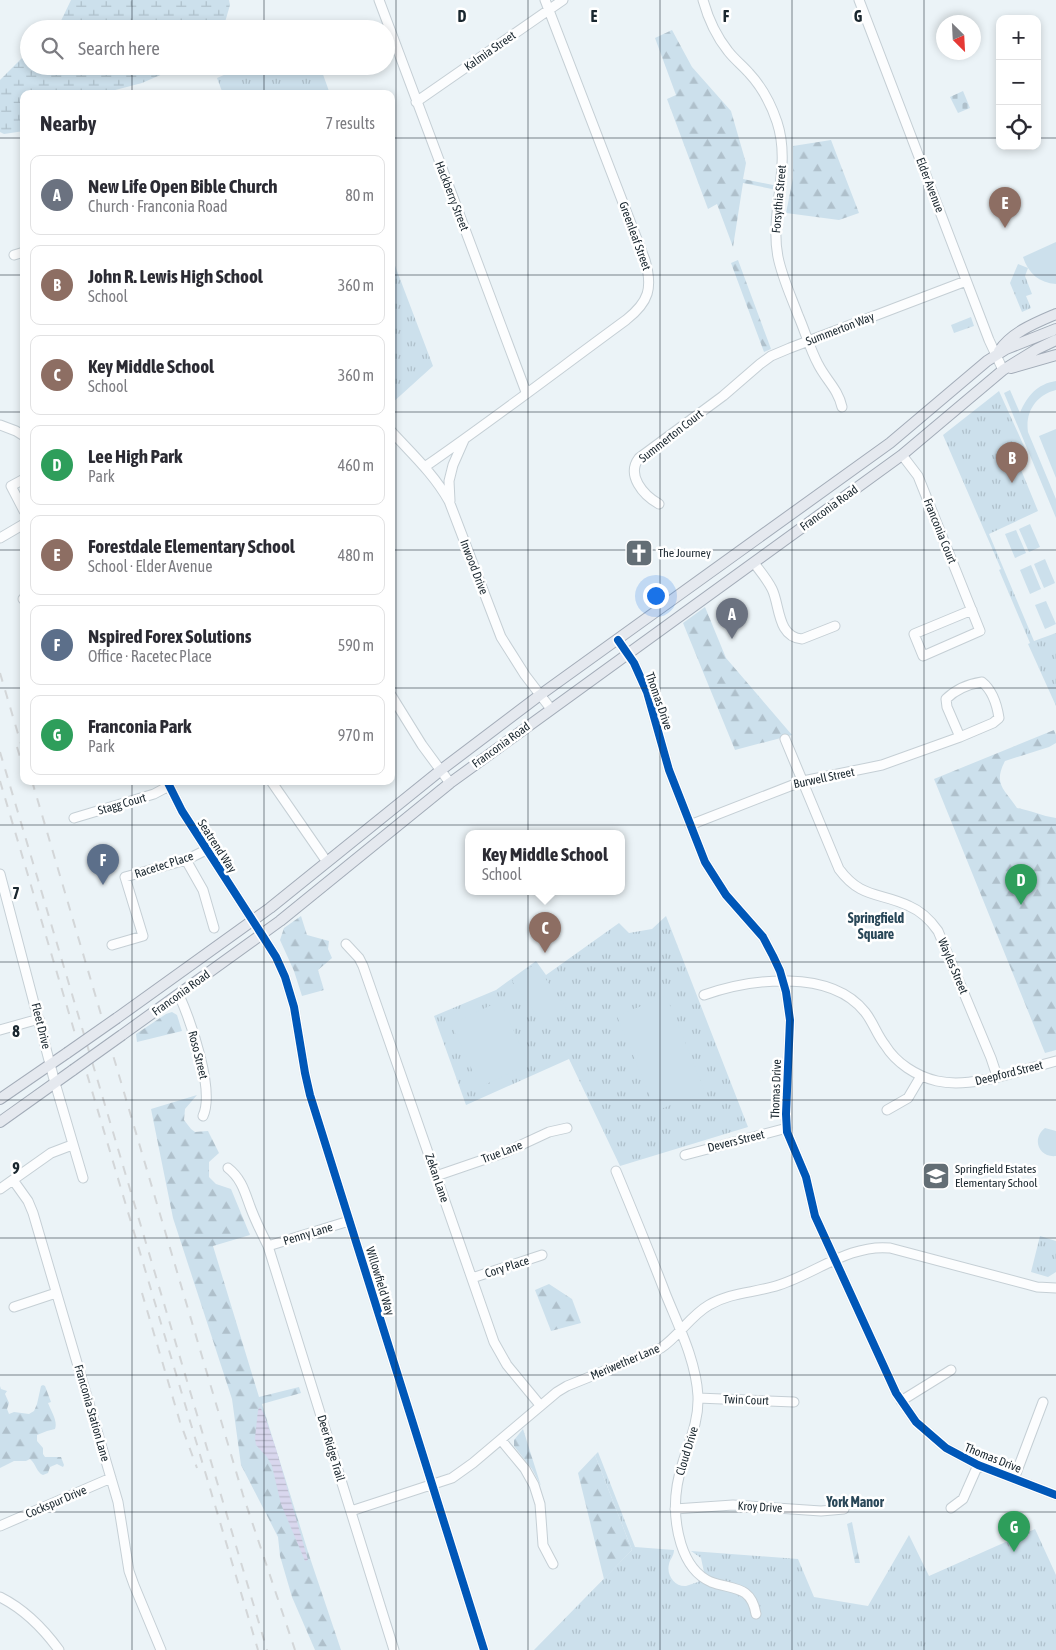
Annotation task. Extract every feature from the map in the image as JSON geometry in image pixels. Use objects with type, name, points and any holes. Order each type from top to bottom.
[{"type":"main road","name":"Franconia Road","points":[[996,355],[1005,342],[1014,335],[1056,314]]},
{"type":"main road","name":"Franconia Road","points":[[0,1099],[253,920],[441,770],[540,695],[890,443],[996,355],[1022,342],[1056,329]]},
{"type":"main road","name":"Franconia Road","points":[[0,1122],[262,935],[450,783],[902,455],[1003,370],[1036,349],[1056,340]]},
{"type":"main road","name":"Franconia Road","points":[[1003,370],[1056,355]]},
{"type":"main road","points":[[715,569],[722,586]]},
{"type":"street","name":"Hackberry Street","points":[[379,0],[386,20]]},
{"type":"street","name":"Greenleaf Street","points":[[426,466],[636,312],[644,303],[648,294],[649,284],[645,260],[545,0]]},
{"type":"street","name":"Kalmia Street","points":[[416,102],[563,0]]},
{"type":"street","name":"Forsythia Street","points":[[703,0],[722,44],[759,85],[777,121],[782,142],[783,162],[776,218],[777,248],[782,273],[818,366],[839,396],[842,407]]},
{"type":"street","name":"Elder Avenue","points":[[859,0],[966,281],[1003,370]]},
{"type":"street","name":"Hackberry Street","points":[[395,44],[526,392]]},
{"type":"street","points":[[14,255],[20,253]]},
{"type":"street","name":"Summerton Way","points":[[723,396],[771,356],[966,281]]},
{"type":"street","name":"Summerton Court","points":[[658,504],[646,496],[634,476],[635,464],[639,458],[723,396]]},
{"type":"street","points":[[0,425],[20,434]]},
{"type":"street","name":"Inwood Drive","points":[[395,435],[426,466],[442,487],[450,503],[502,638],[515,660],[551,709]]},
{"type":"street","points":[[450,503],[449,481],[453,465],[464,439]]},
{"type":"street","name":"Franconia Court","points":[[902,455],[918,476],[972,610],[980,631],[923,656],[914,634],[972,610]]},
{"type":"street","points":[[20,481],[11,486],[20,503]]},
{"type":"street","points":[[0,538],[20,526]]},
{"type":"street","points":[[754,563],[772,589],[782,625],[790,634],[802,639],[835,626]]},
{"type":"street","name":"Thomas Drive","points":[[618,640],[628,654],[647,692],[666,762],[712,874],[726,895],[763,937],[783,981],[790,1020],[786,1128],[806,1177],[815,1216],[901,1401],[916,1422],[933,1439],[957,1455],[1056,1495]]},
{"type":"street","name":"Burwell Street","points":[[690,824],[803,781],[882,766],[960,737],[993,723],[999,718],[998,710],[988,687],[982,682],[952,693],[946,699],[947,707],[960,737]]},
{"type":"street","points":[[395,702],[422,746],[450,783]]},
{"type":"street","name":"Wayles Street","points":[[785,739],[839,869],[846,878],[866,892],[914,908],[927,918],[938,931],[988,1049],[997,1076]]},
{"type":"street","name":"Stagg Court","points":[[74,818],[154,794],[167,785]]},
{"type":"street","name":"Seatrend Way","points":[[169,785],[206,850],[253,920]]},
{"type":"street","points":[[274,785],[327,862]]},
{"type":"street","name":"Racetec Place","points":[[112,945],[143,936],[125,877],[186,860],[206,850]]},
{"type":"street","points":[[186,860],[203,890],[214,928]]},
{"type":"street","name":"Fleet Drive","points":[[0,874],[50,1065],[83,1178]]},
{"type":"street","name":"Willowfield Way","points":[[253,920],[276,957],[291,993],[310,1095],[484,1650]]},
{"type":"street","name":"Zekan Lane","points":[[346,944],[359,958],[363,966],[499,1352],[506,1365],[540,1405]]},
{"type":"street","name":"Deepford Street","points":[[704,995],[762,981],[783,981],[825,986],[848,997],[865,1013],[884,1044],[894,1056],[921,1076],[935,1080],[957,1084],[975,1082],[1056,1061]]},
{"type":"street","name":"Roso Street","points":[[179,995],[194,1034],[205,1083],[207,1108],[204,1116]]},
{"type":"street","points":[[0,1030],[39,1019]]},
{"type":"street","points":[[887,1110],[908,1098],[921,1076]]},
{"type":"street","name":"True Lane","points":[[436,1176],[506,1152],[549,1132],[568,1128]]},
{"type":"street","name":"Devers Street","points":[[685,1155],[786,1128]]},
{"type":"street","points":[[0,1189],[51,1153],[72,1145]]},
{"type":"street","name":"Deer Ridge Trail","points":[[228,1168],[236,1174],[241,1182],[251,1210],[268,1246],[394,1650]]},
{"type":"street","name":"Cloud Drive","points":[[616,1171],[693,1367],[698,1398],[696,1424],[679,1476],[675,1509],[681,1542],[691,1566],[700,1575],[711,1582],[731,1586],[745,1593],[754,1606],[756,1614]]},
{"type":"street","name":"Franconia Station Lane","points":[[13,1180],[30,1206],[111,1478],[121,1515],[129,1571],[161,1650]]},
{"type":"street","name":"Penny Lane","points":[[268,1246],[349,1221]]},
{"type":"street","name":"Meriwether Lane","points":[[351,1511],[452,1478],[501,1440],[540,1405],[567,1386],[655,1351],[672,1341],[690,1320],[720,1299],[779,1285],[865,1248],[890,1248],[1026,1284],[1056,1288]]},
{"type":"street","name":"Cory Place","points":[[472,1278],[542,1255]]},
{"type":"street","points":[[14,1307],[56,1293]]},
{"type":"street","points":[[901,1401],[951,1370]]},
{"type":"street","name":"Twin Court","points":[[698,1398],[794,1402]]},
{"type":"street","points":[[1014,1479],[1044,1402]]},
{"type":"street","points":[[501,1440],[525,1469],[534,1484],[540,1504],[543,1545],[552,1564]]},
{"type":"street","points":[[951,1508],[963,1499],[978,1465]]},
{"type":"street","name":"Cockspur Drive","points":[[0,1526],[111,1478]]},
{"type":"street","name":"Kroy Drive","points":[[675,1509],[734,1505],[821,1511],[844,1510]]},
{"type":"street","points":[[0,1597],[33,1620],[59,1650]]},
{"type":"green space","points":[[71,0],[229,0],[230,5],[226,20],[61,20]]},
{"type":"green space","points":[[672,30],[692,67],[731,111],[746,163],[743,179],[778,186],[777,190],[743,183],[733,247],[717,204],[708,209],[667,99],[676,95],[655,38]]},
{"type":"green space","points":[[20,60],[20,75],[160,75],[142,83],[115,90],[20,90],[20,132],[4,134],[0,132],[0,80]]},
{"type":"green space","points":[[224,75],[323,75],[329,90],[222,90],[217,78]]},
{"type":"green space","points":[[963,91],[970,108],[958,113],[950,97]]},
{"type":"green space","points":[[831,140],[859,213],[839,220],[786,213],[793,178],[793,146]]},
{"type":"green space","points":[[1056,242],[1056,284],[1044,282],[1035,276],[1028,268],[1023,257]]},
{"type":"green space","points":[[738,260],[771,349],[764,352],[731,263]]},
{"type":"green space","points":[[1018,264],[1028,268],[1025,276],[1032,294],[1026,296],[1031,308],[1022,312],[1010,283]]},
{"type":"green space","points":[[395,266],[433,366],[395,400]]},
{"type":"green space","points":[[971,317],[974,326],[954,333],[951,325]]},
{"type":"green space","points":[[1056,381],[1056,390],[1049,392],[1033,405],[1028,418],[1028,432],[1056,499],[1056,518],[1004,393],[1010,390],[1020,413],[1029,396],[1038,388]]},
{"type":"green space","points":[[999,391],[1028,455],[1017,460],[1038,511],[989,534],[1034,641],[1056,633],[1056,706],[1028,644],[1030,643],[999,570],[1001,569],[943,435]]},
{"type":"green space","points":[[1056,429],[1056,478],[1039,436]]},
{"type":"green space","points":[[1030,524],[1040,547],[1029,552],[1019,529]]},
{"type":"green space","points":[[1016,530],[1026,553],[1015,558],[1005,534]]},
{"type":"green space","points":[[1045,559],[1055,583],[1044,588],[1034,564]]},
{"type":"green space","points":[[1031,565],[1041,589],[1030,594],[1020,570]]},
{"type":"green space","points":[[1046,601],[1056,624],[1045,629],[1035,605]]},
{"type":"green space","points":[[705,607],[726,658],[792,735],[735,750],[683,623]]},
{"type":"green space","points":[[1054,730],[1056,743],[1005,761],[1000,775],[1004,791],[1017,808],[1056,818],[1056,1050],[1045,1053],[934,779]]},
{"type":"green space","points":[[301,916],[307,935],[329,941],[328,949],[332,958],[318,970],[324,990],[302,996],[294,971],[280,940],[284,928]]},
{"type":"green space","points":[[666,916],[748,1127],[620,1166],[569,1059],[466,1105],[434,1016],[496,990],[536,961],[546,975],[619,923],[629,933],[652,929]]},
{"type":"green space","points":[[535,964],[567,1009],[544,1025],[512,981]]},
{"type":"green space","points":[[666,996],[705,1091],[656,1111],[617,1016]]},
{"type":"green space","points":[[500,1001],[529,1064],[480,1087],[451,1024]]},
{"type":"green space","points":[[172,1012],[177,1015],[182,1031],[137,1042],[136,1034]]},
{"type":"green space","points":[[197,1095],[185,1109],[184,1120],[195,1132],[208,1131],[219,1153],[209,1162],[209,1177],[216,1184],[231,1189],[250,1235],[213,1246],[259,1397],[299,1387],[301,1393],[262,1404],[341,1650],[315,1650],[292,1597],[280,1556],[278,1537],[241,1465],[232,1399],[173,1218],[151,1109]]},
{"type":"green space","points":[[1045,1128],[1056,1131],[1056,1156],[1045,1154],[1039,1147],[1038,1137]]},
{"type":"green space","points":[[1040,1236],[1056,1241],[1056,1272],[1048,1277],[1031,1272]]},
{"type":"green space","points":[[549,1284],[572,1299],[581,1323],[551,1331],[535,1290]]},
{"type":"green space","points":[[43,1385],[51,1402],[48,1403],[56,1426],[55,1429],[37,1435],[37,1441],[43,1448],[45,1457],[61,1457],[63,1467],[57,1464],[50,1467],[48,1473],[43,1475],[30,1459],[14,1461],[0,1468],[0,1386],[1,1389],[7,1391],[5,1394],[9,1403],[7,1409],[9,1414],[14,1412],[29,1414],[34,1411],[41,1386]]},
{"type":"green space","points":[[523,1429],[541,1486],[532,1469],[514,1446],[514,1440]]},
{"type":"green space","points":[[598,1452],[635,1547],[674,1550],[668,1568],[672,1580],[682,1586],[698,1582],[704,1572],[701,1558],[691,1551],[798,1559],[814,1597],[868,1606],[909,1535],[929,1576],[1035,1529],[1056,1575],[1056,1650],[534,1650],[632,1550],[595,1455]]},
{"type":"green space","points":[[595,1455],[632,1550],[604,1579],[578,1473]]},
{"type":"green space","points":[[852,1522],[860,1563],[855,1563],[847,1524]]},
{"type":"shaded area","points":[[260,1407],[276,1449],[308,1560],[305,1561],[281,1504],[272,1466],[256,1445],[255,1438]]},
{"type":"railway","points":[[0,673],[20,740]]},
{"type":"railway","points":[[17,747],[20,757]]},
{"type":"railway","points":[[0,752],[267,1650]]},
{"type":"railway","points":[[0,781],[258,1650]]},
{"type":"railway","points":[[33,785],[243,1495],[295,1650]]},
{"type":"railway","points":[[142,1293],[180,1422],[197,1468]]},
{"type":"cycle path","points":[[618,640],[634,663],[647,692],[669,770],[705,862],[726,895],[763,937],[780,971],[786,992],[790,1020],[787,1132],[806,1177],[815,1216],[896,1393],[916,1422],[946,1448],[978,1465],[1056,1495]]},
{"type":"cycle path","points":[[169,785],[182,811],[276,957],[285,977],[294,1007],[310,1095],[484,1650]]},
{"type":"place","name":"Forestdale Elementary School","points":[[1005,228]]},
{"type":"place","name":"John R. Lewis High School","points":[[1012,483]]},
{"type":"place","name":"The Journey","points":[[639,553]]},
{"type":"place","name":"New Life Open Bible Church","points":[[732,639]]},
{"type":"place","name":"Nspired Forex Solutions","points":[[103,885]]},
{"type":"place","name":"Lee High Park","points":[[1021,905]]},
{"type":"place","name":"Key Middle School","points":[[545,953]]},
{"type":"place","name":"Springfield Estates Elementary School","points":[[936,1176]]},
{"type":"place","name":"Franconia Park","points":[[1014,1552]]},
{"type":"district","name":"Springfield Square","points":[[876,926]]},
{"type":"district","name":"York Manor","points":[[855,1502]]}]
